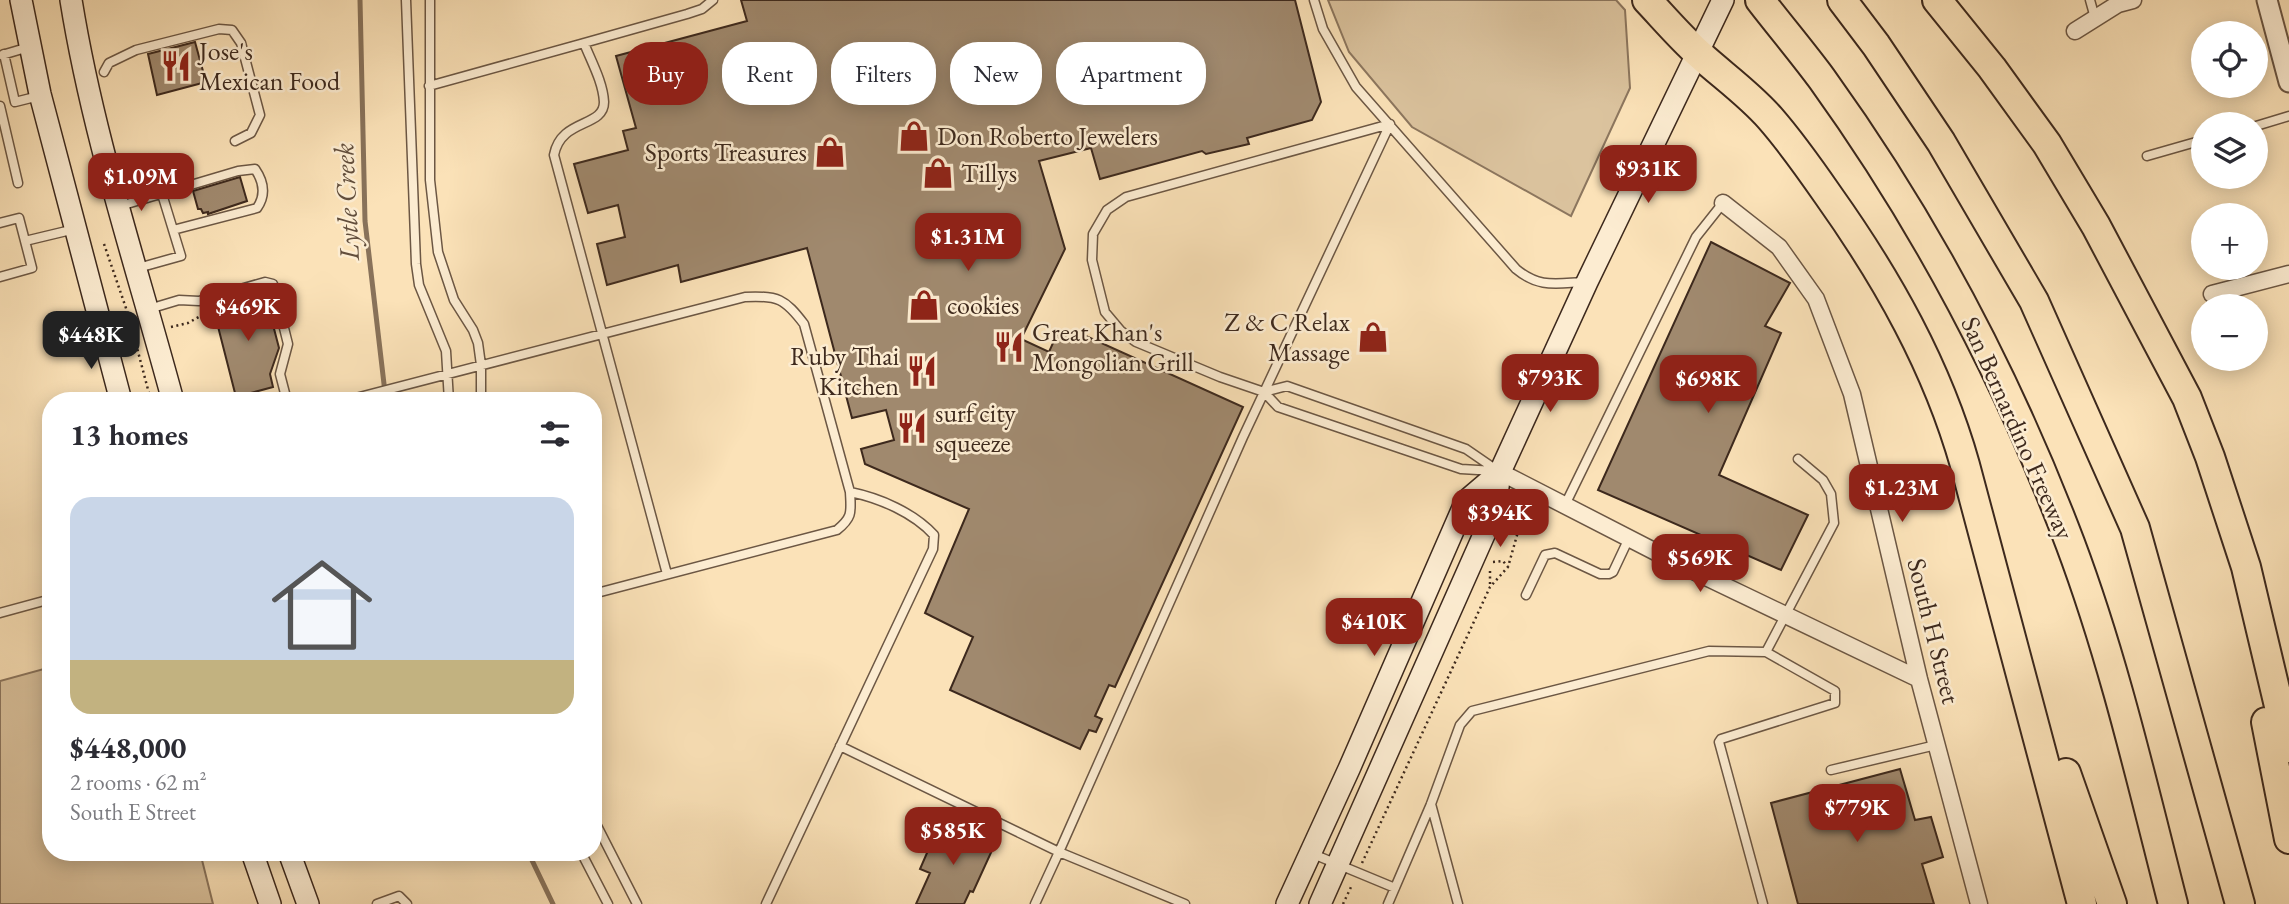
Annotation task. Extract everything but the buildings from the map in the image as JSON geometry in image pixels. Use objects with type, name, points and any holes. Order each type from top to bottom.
[{"type":"highway","points":[[1647,0],[1698,53],[1770,117],[1861,241],[1898,303],[1935,377],[1954,425],[2082,904]]},
{"type":"highway","name":"San Bernardino Freeway","points":[[1760,0],[1821,78],[1927,240],[1979,334],[2023,430],[2071,545],[2111,667],[2174,904]]},
{"type":"highway","points":[[1842,0],[1941,142],[2034,301],[2130,516],[2240,904]]},
{"type":"highway","points":[[1937,0],[1992,68],[2047,144],[2096,226],[2187,398],[2210,457],[2246,567],[2289,748]]},
{"type":"highway","points":[[2151,327],[2168,385],[2211,503],[2230,570],[2257,675],[2289,839]]},
{"type":"highway","points":[[1965,465],[1987,504],[2048,718],[2112,904]]},
{"type":"main road","points":[[21,0],[40,96],[119,392]]},
{"type":"main road","points":[[71,0],[85,76],[117,206],[136,269],[139,314],[169,392]]},
{"type":"main road","points":[[1320,904],[1348,869],[1494,510],[1500,472],[1587,282],[1723,0]]},
{"type":"main road","points":[[1287,904],[1466,501],[1500,472]]},
{"type":"main road","points":[[255,861],[270,904]]},
{"type":"main road","points":[[292,861],[308,904]]},
{"type":"street","points":[[2075,31],[2118,4],[2133,0]]},
{"type":"street","points":[[2267,0],[2289,82]]},
{"type":"street","name":"South H Street","points":[[1723,203],[1779,247],[1816,299],[1852,394],[1919,679],[1979,904]]},
{"type":"street","points":[[2216,294],[2289,274]]},
{"type":"street","points":[[1500,472],[1919,679]]},
{"type":"lane","points":[[406,0],[416,264],[419,285],[446,351],[449,392]]},
{"type":"lane","points":[[430,0],[430,180],[438,252],[454,300],[478,343],[481,392]]},
{"type":"lane","points":[[429,86],[687,14],[702,9],[713,0]]},
{"type":"lane","points":[[1314,0],[1323,29],[1356,87],[1516,269],[1539,283],[1587,282]]},
{"type":"lane","points":[[2090,0],[2095,18]]},
{"type":"lane","points":[[104,72],[109,63],[136,50],[219,29],[232,30],[241,43],[260,115],[251,133],[235,141]]},
{"type":"lane","points":[[584,43],[597,74],[604,103],[591,121],[561,135],[554,155],[667,574]]},
{"type":"lane","points":[[15,102],[2,55],[29,47]]},
{"type":"lane","points":[[18,183],[0,106],[40,96]]},
{"type":"lane","points":[[2268,122],[2289,116]]},
{"type":"lane","points":[[1035,904],[1264,392],[1390,124]]},
{"type":"lane","points":[[1390,124],[1126,197],[1107,210],[1093,234],[1093,260],[1105,312],[1121,331],[1136,342],[1264,392],[1279,407],[1461,469],[1500,472]]},
{"type":"lane","points":[[2147,156],[2191,143]]},
{"type":"lane","points":[[117,206],[247,169],[255,169],[260,176],[264,193],[257,208],[173,230]]},
{"type":"lane","points":[[136,269],[181,256],[162,194]]},
{"type":"lane","points":[[1565,505],[1696,237],[1723,203]]},
{"type":"lane","points":[[0,223],[19,218],[32,268],[0,277]]},
{"type":"lane","points":[[25,241],[75,229]]},
{"type":"lane","points":[[139,314],[179,300],[199,301],[265,282],[273,284],[288,344],[280,374],[285,392]]},
{"type":"lane","points":[[378,392],[745,297],[768,296],[789,305],[804,324],[850,492],[851,512],[848,521],[837,530],[602,592]]},
{"type":"lane","points":[[1264,392],[1287,386],[1466,449],[1500,472]]},
{"type":"lane","points":[[1766,652],[1834,523],[1831,494],[1823,480],[1798,459]]},
{"type":"lane","points":[[766,904],[933,548],[934,535],[923,523],[870,496],[850,492]]},
{"type":"lane","points":[[1526,595],[1545,555],[1555,553],[1600,574],[1609,574],[1613,572],[1629,538]]},
{"type":"lane","points":[[0,613],[42,601]]},
{"type":"lane","points":[[1388,904],[1431,804],[1460,725],[1472,711],[1709,651],[1766,652],[1835,691],[1835,703],[1721,739],[1719,742],[1763,904]]},
{"type":"lane","points":[[1831,770],[1936,745]]},
{"type":"lane","points":[[840,746],[1059,852],[1185,904]]},
{"type":"lane","points":[[1431,804],[1458,904]]},
{"type":"lane","points":[[602,836],[637,904]]},
{"type":"lane","points":[[1310,853],[1395,888]]},
{"type":"lane","points":[[586,861],[608,904]]},
{"type":"lane","points":[[377,904],[399,896],[407,904]]},
{"type":"path","points":[[104,244],[139,314]]},
{"type":"path","points":[[163,329],[188,323],[206,312]]},
{"type":"path","points":[[135,341],[149,392]]},
{"type":"path","points":[[1343,904],[1348,869],[1490,587],[1508,567],[1523,514]]},
{"type":"path","points":[[1490,587],[1490,568],[1494,562],[1503,561],[1508,567]]},
{"type":"shaded area","points":[[1328,0],[1616,0],[1625,10],[1630,88],[1571,216],[1412,127],[1349,52]]},
{"type":"shaded area","points":[[42,669],[42,861],[202,861],[213,904],[0,904],[0,681]]},
{"type":"waterway","name":"Lytle Creek","points":[[360,0],[365,221],[385,392]]},
{"type":"waterway","name":"Lytle Creek","points":[[532,861],[553,904]]},
{"type":"place","name":"Jose's Mexican Food","points":[[176,66]]},
{"type":"place","name":"Don Roberto Jewelers","points":[[914,136]]},
{"type":"place","name":"Sports Treasures","points":[[830,152]]},
{"type":"place","name":"Tillys","points":[[938,173]]},
{"type":"place","name":"cookies","points":[[924,305]]},
{"type":"place","name":"Z & C Relax Massage","points":[[1373,337]]},
{"type":"place","name":"Great Khan's Mongolian Grill","points":[[1009,347]]},
{"type":"place","name":"Ruby Thai Kitchen","points":[[922,371]]},
{"type":"place","name":"surf city squeeze","points":[[912,428]]}]
